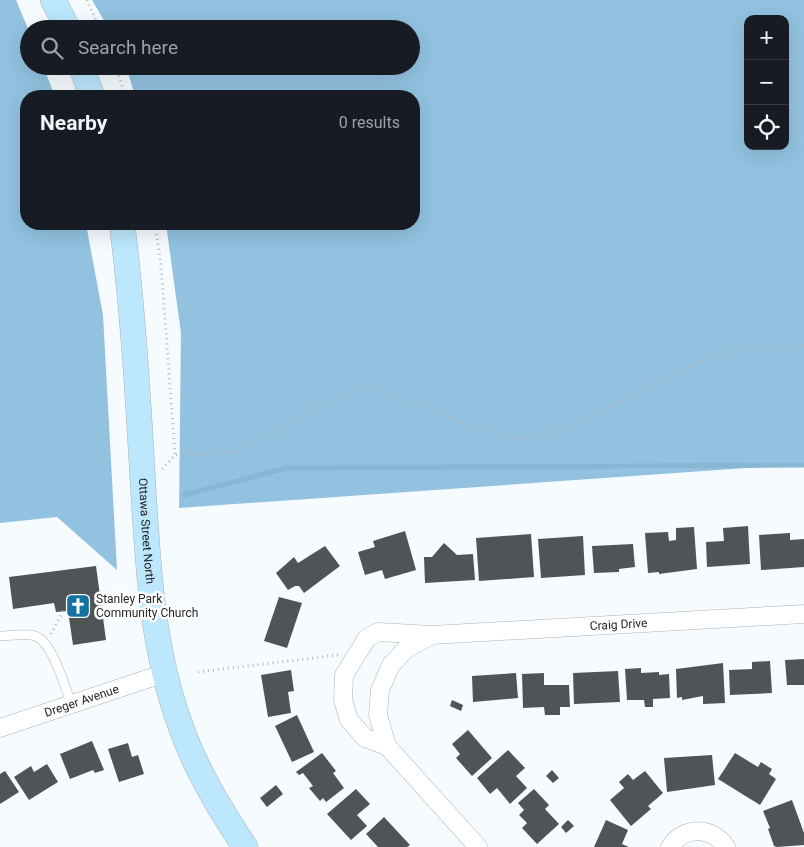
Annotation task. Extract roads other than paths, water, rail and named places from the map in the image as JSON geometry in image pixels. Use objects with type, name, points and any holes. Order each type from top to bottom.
[{"type":"main road","points":[[53,0],[63,20]]},
{"type":"main road","points":[[84,75],[90,90]]},
{"type":"main road","name":"Ottawa Street North","points":[[123,230],[132,298],[149,573],[155,625],[165,673],[181,727],[202,777],[245,847]]},
{"type":"street","name":"Craig Drive","points":[[387,746],[365,738],[349,720],[343,700],[344,675],[353,657],[367,638],[378,632],[432,635],[804,614]]},
{"type":"street","name":"Craig Drive","points":[[432,635],[406,649],[391,665],[380,690],[378,715],[387,746],[478,847]]},
{"type":"street","name":"Dreger Avenue","points":[[0,728],[165,673]]},
{"type":"street","points":[[670,847],[684,833],[697,830],[710,833],[721,840],[726,847]]},
{"type":"lane","points":[[0,636],[35,636],[44,643],[54,661],[71,703]]},
{"type":"waterway","points":[[184,495],[287,468],[804,465]]},
{"type":"place","name":"Stanley Park Community Church","points":[[78,606]]}]
